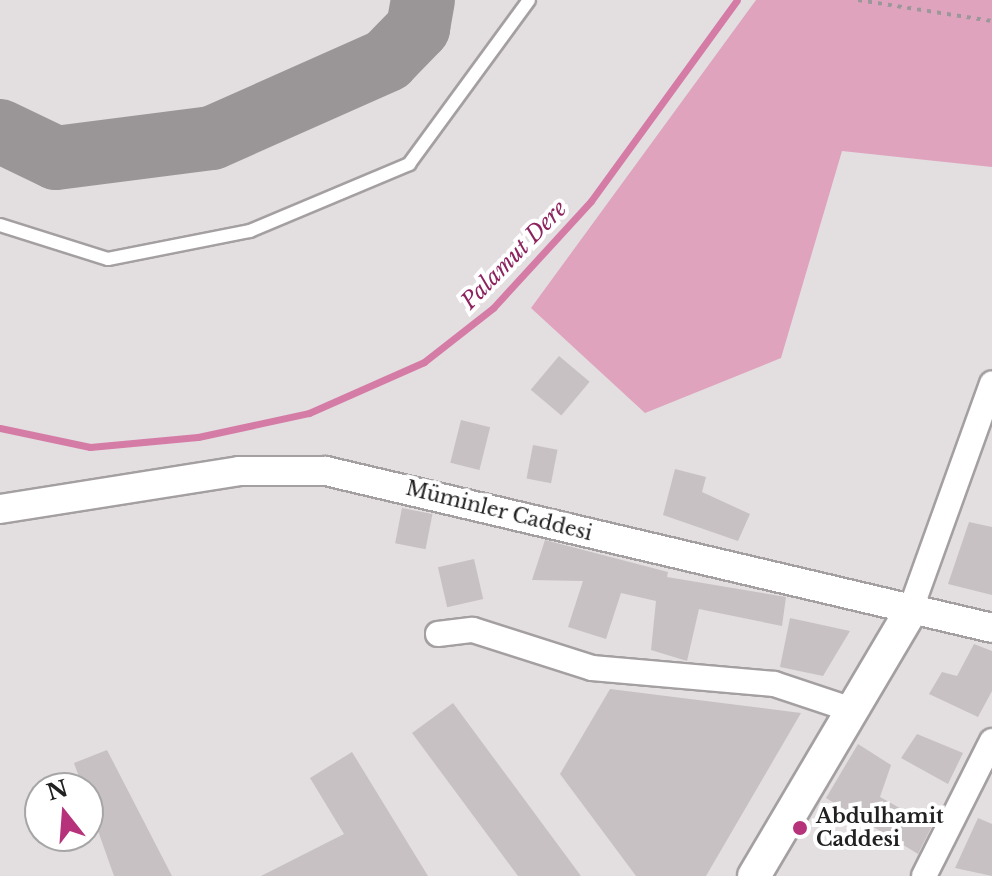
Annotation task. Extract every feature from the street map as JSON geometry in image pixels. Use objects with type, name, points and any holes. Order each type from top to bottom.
[{"type":"main road","points":[[754,876],[909,614]]},
{"type":"street","points":[[909,614],[992,384]]},
{"type":"street","name":"Müminler Caddesi","points":[[0,509],[239,471],[326,471],[909,614],[992,628]]},
{"type":"street","points":[[438,634],[473,630],[557,661],[635,675],[774,684],[852,710]]},
{"type":"street","points":[[924,876],[992,741]]},
{"type":"lane","points":[[0,225],[108,259],[250,231],[409,164],[529,0]]},
{"type":"path","points":[[858,0],[992,21]]},
{"type":"shaded area","points":[[756,0],[992,0],[992,167],[842,151],[781,358],[645,413],[531,308]]},
{"type":"building","points":[[559,356],[590,382],[561,415],[531,390]]},
{"type":"building","points":[[461,420],[490,427],[479,470],[450,463]]},
{"type":"building","points":[[533,445],[558,450],[551,483],[527,478]]},
{"type":"building","points":[[675,469],[706,477],[702,492],[750,514],[738,541],[663,515]]},
{"type":"building","points":[[402,508],[432,514],[426,549],[395,543]]},
{"type":"building","points":[[969,522],[992,527],[992,595],[948,584]]},
{"type":"building","points":[[545,540],[668,572],[667,577],[786,597],[782,626],[699,609],[687,661],[651,650],[656,601],[621,593],[606,639],[568,627],[583,581],[532,580]]},
{"type":"building","points":[[474,559],[483,599],[447,607],[438,567]]},
{"type":"building","points":[[790,618],[850,631],[823,676],[780,667]]},
{"type":"building","points":[[974,644],[992,651],[992,691],[978,717],[929,694],[942,672],[957,676]]},
{"type":"building","points":[[610,689],[801,713],[706,876],[636,876],[560,774]]},
{"type":"building","points":[[453,703],[581,876],[518,876],[412,733]]},
{"type":"building","points":[[917,734],[963,753],[948,784],[901,758]]},
{"type":"building","points":[[858,744],[891,765],[880,797],[932,826],[918,854],[826,798]]},
{"type":"building","points":[[107,750],[172,876],[114,876],[104,848],[104,772],[77,772],[74,763]]},
{"type":"building","points":[[352,752],[428,876],[261,876],[344,834],[310,778]]},
{"type":"building","points":[[978,818],[992,824],[992,876],[955,868]]},
{"type":"waterway","name":"Palamut Dere","points":[[0,428],[90,447],[198,437],[309,413],[424,362],[493,308],[591,201],[737,0]]},
{"type":"taxiway","points":[[0,131],[56,158],[212,138],[387,60],[418,28],[423,0]]},
{"type":"place","name":"Abdulhamit Caddesi","points":[[800,828]]}]
